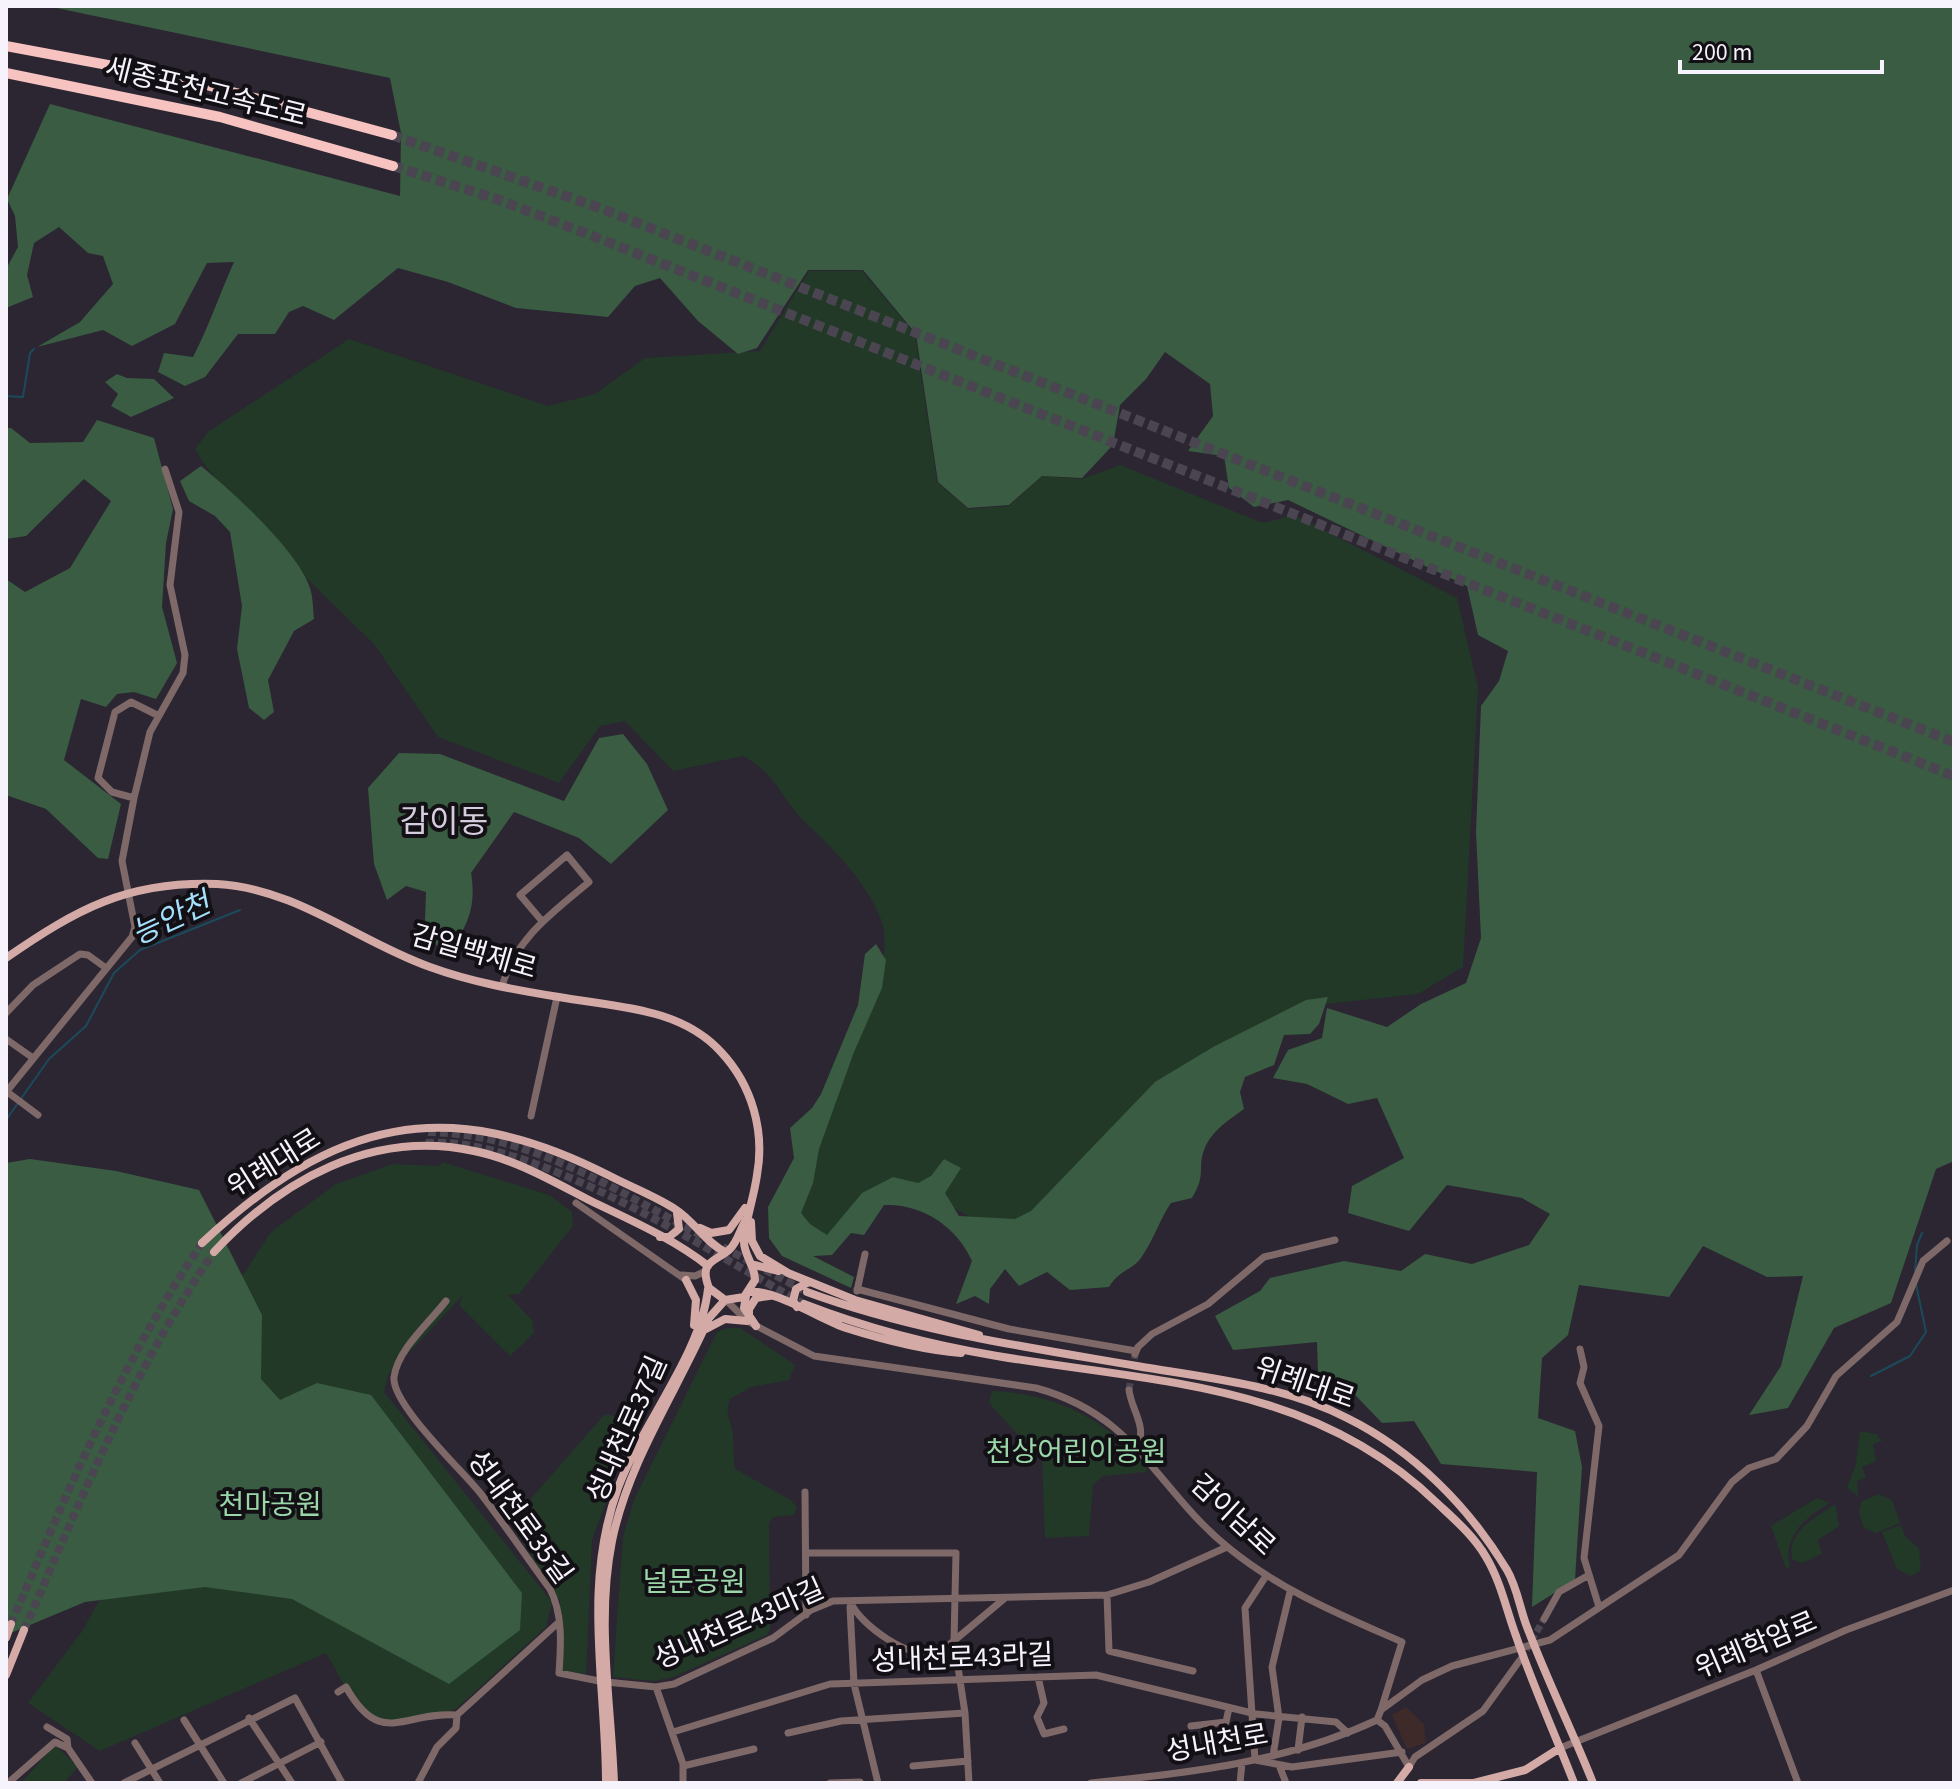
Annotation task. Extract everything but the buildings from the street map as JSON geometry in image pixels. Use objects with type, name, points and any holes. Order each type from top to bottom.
[{"type":"highway","name":"세종포천고속도로","points":[[10,46],[188,80],[392,135]]},
{"type":"highway","name":"세종포천고속도로","points":[[6,73],[220,117],[393,166]]},
{"type":"main road","name":"감일백제로","points":[[6,958],[79,909],[127,893],[205,884],[248,889],[293,903],[430,967],[502,986],[665,1016],[691,1027],[721,1051],[748,1094],[760,1137],[757,1177],[746,1220]]},
{"type":"main road","name":"위례대로","points":[[202,1243],[265,1188],[310,1160],[377,1134],[429,1127],[479,1129],[567,1154],[675,1209],[726,1252]]},
{"type":"main road","name":"위례대로","points":[[214,1252],[251,1216],[311,1174],[380,1149],[418,1147],[475,1151],[546,1178],[659,1237],[707,1268]]},
{"type":"main road","points":[[694,1225],[711,1233],[729,1230],[739,1220],[757,1177]]},
{"type":"main road","points":[[757,1177],[752,1241],[760,1256],[788,1273]]},
{"type":"main road","points":[[659,1237],[669,1237],[679,1229],[680,1216],[675,1209]]},
{"type":"main road","points":[[708,1287],[707,1268],[726,1252],[746,1220]]},
{"type":"main road","points":[[746,1220],[744,1251],[755,1280],[744,1308],[751,1322]]},
{"type":"main road","points":[[726,1252],[739,1253],[750,1262],[788,1273],[855,1300],[960,1327],[998,1343]]},
{"type":"main road","points":[[683,1277],[708,1287],[726,1301],[748,1294]]},
{"type":"main road","points":[[683,1277],[696,1300],[691,1341]]},
{"type":"main road","points":[[801,1306],[793,1301],[796,1289],[810,1282]]},
{"type":"main road","name":"성내천로37길","points":[[655,1423],[691,1341],[708,1287]]},
{"type":"main road","name":"위례대로","points":[[748,1294],[764,1292],[843,1327],[931,1351],[993,1356],[1240,1396],[1292,1410],[1343,1434],[1412,1479],[1462,1527],[1491,1568],[1504,1594],[1515,1635],[1574,1783]]},
{"type":"main road","name":"위례대로","points":[[807,1292],[885,1318],[998,1343],[1243,1384],[1297,1398],[1346,1417],[1380,1437],[1448,1492],[1509,1573],[1527,1628],[1548,1671],[1593,1783]]},
{"type":"main road","points":[[751,1322],[749,1309],[756,1298],[768,1296],[780,1300]]},
{"type":"main road","name":"성내천로37길","points":[[606,1783],[598,1587],[605,1537],[618,1488],[715,1309],[726,1301]]},
{"type":"main road","points":[[703,1332],[718,1321],[751,1322]]},
{"type":"main road","points":[[6,1638],[11,1624]]},
{"type":"main road","points":[[6,1675],[24,1630]]},
{"type":"main road","name":"성내천로37길","points":[[602,1682],[614,1783]]},
{"type":"main road","points":[[1421,1783],[1474,1783],[1525,1770],[1560,1748]]},
{"type":"main road","points":[[1397,1783],[1409,1767]]},
{"type":"street","points":[[38,1115],[9,1093],[33,1058],[132,937],[135,927],[122,861],[150,732],[183,673],[185,655],[170,585],[179,512],[165,469]]},
{"type":"street","points":[[134,798],[112,792],[98,778],[115,712],[131,702],[159,716]]},
{"type":"street","points":[[502,986],[509,961],[542,921],[589,882],[567,855],[520,895],[542,921]]},
{"type":"street","points":[[6,1013],[33,985],[80,954],[88,955],[106,968]]},
{"type":"street","points":[[531,1116],[557,997]]},
{"type":"street","points":[[6,1039],[33,1058]]},
{"type":"street","points":[[576,1203],[683,1277],[695,1276],[707,1268]]},
{"type":"street","points":[[857,1289],[1009,1329],[1136,1353],[1152,1334],[1208,1304],[1264,1257],[1335,1240]]},
{"type":"street","points":[[1409,1767],[1402,1752],[1377,1720],[1381,1710],[1422,1680],[1452,1666],[1550,1640],[1679,1555],[1732,1482],[1749,1468],[1776,1459],[1807,1426],[1836,1376],[1897,1322],[1923,1261],[1947,1241]]},
{"type":"street","points":[[855,1300],[865,1254]]},
{"type":"street","name":"성내천로35길","points":[[418,1783],[437,1747],[456,1728],[457,1715],[559,1622],[556,1601],[550,1589],[480,1493],[395,1388],[394,1377],[402,1356],[446,1301]]},
{"type":"street","name":"감이남로","points":[[726,1301],[751,1322],[794,1349],[832,1361],[1013,1384],[1056,1394],[1100,1415],[1137,1446],[1188,1508],[1227,1547],[1290,1592],[1402,1642],[1381,1710]]},
{"type":"street","points":[[1580,1349],[1584,1367],[1580,1383],[1599,1426],[1584,1558],[1599,1607]]},
{"type":"street","points":[[1129,1390],[1131,1408],[1140,1423],[1142,1437],[1137,1446]]},
{"type":"street","points":[[805,1492],[806,1615]]},
{"type":"street","name":"성내천로43마길","points":[[559,1622],[559,1673],[602,1682],[656,1687],[674,1684],[773,1638],[833,1601],[1107,1595],[1149,1582],[1227,1547]]},
{"type":"street","points":[[806,1553],[956,1553],[954,1641],[965,1713],[969,1783]]},
{"type":"street","points":[[1544,1619],[1551,1601],[1559,1592],[1589,1575]]},
{"type":"street","points":[[1266,1576],[1245,1608],[1255,1760],[1292,1767],[1402,1752]]},
{"type":"street","name":"위례학암로","points":[[1560,1748],[1756,1670],[1846,1630],[1954,1590]]},
{"type":"street","points":[[1273,1756],[1277,1714],[1272,1667],[1290,1592]]},
{"type":"street","points":[[1107,1595],[1109,1651],[1193,1671]]},
{"type":"street","points":[[850,1601],[856,1615],[872,1629],[924,1657],[937,1655],[1005,1598]]},
{"type":"street","points":[[850,1601],[854,1684],[878,1783]]},
{"type":"street","points":[[1409,1767],[1415,1757],[1483,1711],[1520,1660]]},
{"type":"street","points":[[1756,1670],[1798,1783]]},
{"type":"street","name":"성내천로43라길","points":[[673,1732],[830,1684],[1105,1675],[1229,1708],[1277,1714]]},
{"type":"street","points":[[1038,1677],[1044,1703],[1037,1717],[1044,1734],[1064,1729]]},
{"type":"street","points":[[338,1692],[346,1687],[360,1713],[386,1724],[457,1715]]},
{"type":"street","points":[[656,1687],[683,1766],[683,1783]]},
{"type":"street","points":[[124,1783],[249,1718],[295,1698],[342,1783]]},
{"type":"street","points":[[1191,1726],[1227,1722],[1229,1708]]},
{"type":"street","points":[[788,1733],[861,1719],[965,1713]]},
{"type":"street","name":"성내천로","points":[[1277,1714],[1336,1722],[1348,1733]]},
{"type":"street","points":[[1298,1750],[1302,1717]]},
{"type":"street","points":[[249,1718],[292,1783]]},
{"type":"street","points":[[184,1720],[224,1783]]},
{"type":"street","name":"성내천로","points":[[1091,1783],[1164,1779],[1242,1763],[1298,1750],[1377,1720]]},
{"type":"street","points":[[47,1727],[67,1739],[68,1748],[92,1783]]},
{"type":"street","points":[[8,1783],[55,1742],[68,1748]]},
{"type":"street","points":[[241,1783],[321,1742]]},
{"type":"street","points":[[135,1743],[160,1783]]},
{"type":"street","points":[[683,1766],[754,1749]]},
{"type":"street","points":[[913,1766],[968,1761]]},
{"type":"street","points":[[1240,1783],[1242,1763]]},
{"type":"street","points":[[1279,1765],[1286,1783]]},
{"type":"street","points":[[830,1783],[860,1782]]},
{"type":"shaded area","points":[[1406,1707],[1424,1724],[1426,1743],[1407,1749],[1392,1715]]},
{"type":"green space","points":[[47,6],[1954,6],[1954,1161],[1936,1169],[1891,1303],[1834,1328],[1788,1408],[1749,1415],[1781,1366],[1803,1276],[1767,1277],[1703,1246],[1669,1297],[1579,1285],[1568,1335],[1542,1358],[1538,1418],[1575,1431],[1582,1467],[1575,1580],[1532,1607],[1537,1472],[1441,1464],[1414,1421],[1382,1423],[1340,1379],[1318,1372],[1317,1342],[1233,1350],[1215,1316],[1260,1291],[1270,1278],[1344,1261],[1401,1271],[1425,1254],[1472,1264],[1529,1245],[1550,1214],[1522,1198],[1447,1185],[1409,1231],[1348,1213],[1352,1186],[1404,1158],[1377,1098],[1348,1104],[1307,1084],[1273,1078],[1288,1050],[1322,1038],[1327,1008],[1387,1027],[1421,1004],[1466,983],[1481,938],[1476,832],[1481,706],[1499,681],[1508,651],[1478,635],[1467,586],[1288,500],[1254,507],[1229,488],[1224,456],[1188,451],[1213,416],[1210,384],[1165,352],[1146,379],[1120,405],[1113,445],[1082,478],[1042,476],[1009,505],[968,508],[938,482],[916,334],[863,270],[808,270],[757,348],[738,354],[698,321],[660,278],[635,286],[608,317],[516,308],[448,282],[398,268],[334,320],[303,306],[289,312],[275,334],[238,334],[205,377],[185,386],[158,372],[164,353],[193,357],[234,262],[207,263],[175,324],[132,346],[103,330],[37,347],[80,322],[113,284],[103,256],[88,253],[59,227],[34,243],[27,275],[33,297],[6,308],[6,269],[18,247],[15,216],[7,199],[50,104],[400,196],[401,133],[390,78]]},
{"type":"green space","points":[[809,271],[862,271],[915,334],[937,482],[968,509],[1009,506],[1042,476],[1082,479],[1120,465],[1263,523],[1294,515],[1457,598],[1478,688],[1463,967],[1418,994],[1316,1005],[1029,1229],[1000,1234],[922,1190],[879,1183],[831,1247],[795,1212],[818,1123],[876,992],[885,939],[880,917],[857,878],[796,812],[764,771],[743,756],[673,771],[625,721],[600,726],[559,783],[438,737],[374,644],[304,576],[206,467],[195,449],[208,432],[349,339],[548,406],[595,394],[645,358],[760,351]]},
{"type":"green space","points":[[117,374],[127,378],[154,379],[174,398],[131,417],[111,406],[118,394],[105,382]]},
{"type":"green space","points":[[97,420],[154,438],[173,509],[166,543],[162,607],[177,663],[156,699],[134,692],[117,694],[106,707],[81,699],[64,760],[121,804],[108,859],[98,858],[46,809],[6,795],[6,579],[25,592],[70,568],[111,501],[84,479],[26,536],[6,539],[6,428],[11,428],[30,443],[83,442]]},
{"type":"green space","points":[[201,466],[278,540],[303,573],[311,592],[314,619],[294,631],[268,680],[274,712],[264,720],[249,708],[237,649],[242,606],[230,532],[215,516],[189,501],[180,481]]},
{"type":"green space","points":[[623,734],[647,764],[668,810],[611,864],[579,838],[514,812],[471,873],[472,897],[468,919],[458,938],[441,955],[425,920],[426,892],[406,886],[387,900],[374,864],[368,788],[399,753],[440,754],[564,801],[599,738]]},
{"type":"green space","points":[[876,944],[886,960],[882,988],[854,1052],[819,1149],[813,1183],[801,1213],[810,1224],[827,1235],[862,1193],[893,1177],[918,1183],[931,1176],[944,1159],[961,1168],[945,1193],[959,1216],[1015,1219],[1031,1211],[1155,1082],[1213,1047],[1306,1000],[1328,997],[1319,1024],[1310,1034],[1284,1035],[1274,1065],[1245,1077],[1240,1092],[1244,1109],[1221,1126],[1207,1143],[1202,1156],[1201,1177],[1192,1198],[1171,1203],[1141,1258],[1109,1287],[1070,1290],[1047,1272],[1019,1286],[1005,1269],[990,1289],[989,1304],[975,1296],[956,1304],[972,1261],[948,1228],[912,1208],[884,1205],[864,1235],[851,1233],[832,1255],[813,1256],[854,1277],[851,1288],[782,1256],[769,1238],[768,1207],[794,1158],[790,1128],[812,1108],[821,1094],[858,1005],[865,954]]},
{"type":"green space","points":[[30,1159],[116,1171],[199,1190],[262,1315],[261,1379],[280,1400],[317,1383],[371,1395],[522,1593],[520,1630],[449,1684],[292,1599],[205,1587],[85,1602],[6,1635],[6,1163]]},
{"type":"green space","name":"천마공원","points":[[442,1162],[549,1195],[572,1212],[573,1226],[519,1294],[508,1295],[532,1320],[534,1333],[510,1356],[459,1305],[463,1295],[388,1375],[384,1392],[552,1602],[546,1627],[456,1709],[422,1719],[385,1720],[365,1711],[349,1692],[326,1653],[100,1751],[28,1703],[83,1630],[121,1560],[6,1328],[237,1284],[271,1232],[336,1184],[393,1164],[439,1166]]},
{"type":"green space","name":"널문공원","points":[[740,1328],[795,1365],[789,1380],[751,1387],[730,1399],[728,1410],[735,1469],[791,1500],[797,1508],[794,1515],[774,1517],[769,1523],[770,1629],[767,1635],[673,1677],[655,1681],[613,1677],[623,1537],[634,1500],[717,1332]]},
{"type":"green space","name":"천상어린이공원","points":[[992,1391],[1037,1397],[1078,1412],[1116,1436],[1147,1469],[1146,1472],[1103,1476],[1093,1485],[1089,1536],[1045,1538],[1042,1461],[989,1403]]},
{"type":"green space","name":"널문공원","points":[[604,1415],[612,1415],[632,1427],[592,1540],[586,1674],[562,1671],[560,1601],[514,1529],[515,1517]]},
{"type":"green space","points":[[1860,1431],[1876,1434],[1882,1441],[1873,1444],[1876,1461],[1862,1467],[1866,1478],[1857,1481],[1858,1496],[1847,1488],[1856,1464]]},
{"type":"green space","points":[[1878,1494],[1892,1500],[1900,1523],[1875,1533],[1864,1528],[1859,1513],[1861,1502]]},
{"type":"green space","points":[[1817,1498],[1830,1503],[1798,1529],[1790,1546],[1790,1567],[1786,1568],[1771,1526]]},
{"type":"green space","points":[[1835,1504],[1839,1526],[1818,1540],[1822,1554],[1802,1563],[1792,1559],[1791,1549],[1798,1533]]},
{"type":"green space","points":[[1901,1525],[1905,1536],[1919,1549],[1921,1570],[1911,1576],[1897,1569],[1882,1532]]},
{"type":"green space","points":[[55,1745],[78,1767],[64,1783],[21,1783]]},
{"type":"waterway","points":[[6,396],[23,397],[30,353],[34,349]]},
{"type":"waterway","name":"능안천","points":[[6,1120],[49,1059],[86,1026],[114,973],[140,950],[240,910]]},
{"type":"waterway","points":[[1915,1273],[1917,1245],[1922,1233]]},
{"type":"waterway","points":[[1871,1376],[1910,1356],[1926,1332],[1916,1284]]},
{"type":"tunnel","points":[[392,135],[597,207],[1954,742]]},
{"type":"tunnel","points":[[393,166],[494,198],[590,235],[1954,776]]},
{"type":"tunnel","points":[[428,1132],[502,1142],[537,1154],[606,1184],[704,1237]]},
{"type":"tunnel","points":[[426,1143],[470,1146],[518,1158],[568,1177],[671,1228],[804,1304]]},
{"type":"tunnel","points":[[11,1624],[121,1381],[202,1243]]},
{"type":"tunnel","points":[[723,1247],[803,1290]]},
{"type":"tunnel","points":[[24,1630],[133,1389],[158,1342],[214,1252]]},
{"type":"tunnel","points":[[1129,1390],[1135,1355]]},
{"type":"tunnel","points":[[1521,1659],[1544,1619]]},
{"type":"district","name":"감이동","points":[[444,822]]}]
